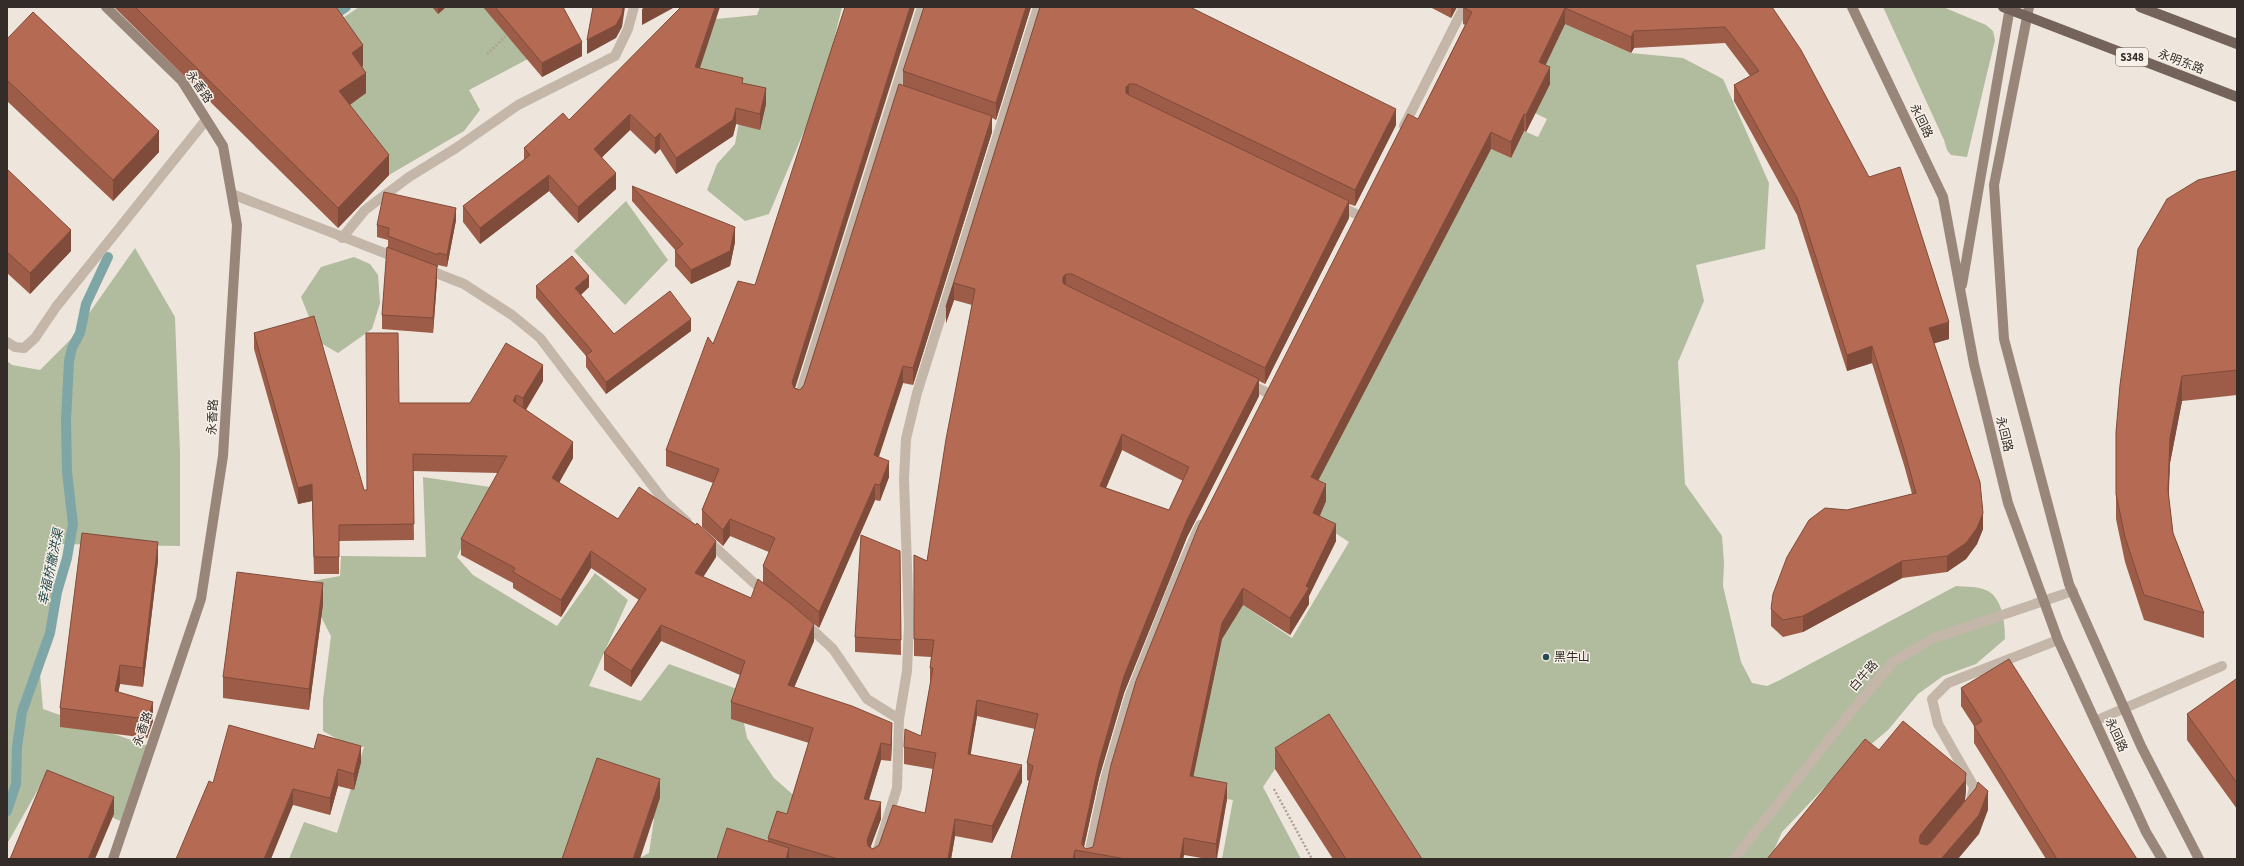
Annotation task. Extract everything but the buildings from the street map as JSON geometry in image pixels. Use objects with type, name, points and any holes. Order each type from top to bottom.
[{"type":"main road","name":"永香路","points":[[106,7],[182,81],[223,146],[237,225],[223,456],[201,599],[113,859]]},
{"type":"main road","name":"永回路","points":[[1852,7],[1943,197],[1974,364],[2008,503],[2058,640],[2151,842],[2162,859]]},
{"type":"main road","points":[[2140,7],[2237,44]]},
{"type":"main road","points":[[1961,292],[2007,8]]},
{"type":"main road","name":"S348","points":[[2007,8],[2028,12]]},
{"type":"main road","name":"永回路","points":[[2028,12],[1994,185],[2004,339],[2073,592],[2141,746],[2199,859]]},
{"type":"main road","name":"永明东路","points":[[2028,12],[2237,97]]},
{"type":"street","points":[[342,238],[365,210],[408,177],[456,148],[518,105],[615,56],[628,29],[634,7]]},
{"type":"street","points":[[798,400],[899,93],[922,7]]},
{"type":"street","points":[[873,859],[879,846],[897,788],[899,719],[907,671],[908,632],[904,479],[906,439],[917,393],[996,127],[1038,7]]},
{"type":"street","points":[[1398,137],[1464,7]]},
{"type":"street","points":[[7,342],[15,347],[24,348],[35,338],[56,307],[206,120]]},
{"type":"street","points":[[232,194],[342,238],[464,284],[512,315],[540,338],[664,501],[764,592],[777,601]]},
{"type":"street","points":[[1330,202],[1358,215]]},
{"type":"street","points":[[1239,379],[1269,390],[1262,404]]},
{"type":"street","points":[[1088,859],[1105,780],[1130,695],[1174,584],[1206,515]]},
{"type":"street","name":"白牛路","points":[[1734,859],[1850,713],[1893,662],[1934,638],[2073,592]]},
{"type":"street","points":[[795,614],[833,649],[868,699],[899,719]]},
{"type":"street","points":[[1966,810],[1971,804],[1974,787],[1938,724],[1932,700],[1948,683],[2058,640]]},
{"type":"street","points":[[2095,721],[2222,666]]},
{"type":"path","points":[[487,54],[510,32]]},
{"type":"path","points":[[1274,789],[1312,859]]},
{"type":"green space","points":[[359,7],[483,7],[543,51],[469,90],[480,110],[464,131],[389,175],[339,112],[352,73],[363,66],[334,24]]},
{"type":"green space","points":[[760,7],[842,7],[822,89],[769,214],[745,221],[707,190],[717,164],[735,144],[743,100],[691,90],[716,19],[757,15]]},
{"type":"green space","points":[[1883,7],[1943,7],[1986,25],[1993,31],[1995,40],[1967,157],[1951,155],[1947,150],[1944,140]]},
{"type":"green space","points":[[1570,15],[1598,39],[1631,53],[1683,58],[1723,79],[1769,183],[1765,249],[1696,265],[1704,301],[1678,362],[1685,484],[1722,536],[1724,563],[1723,586],[1741,662],[1752,683],[1767,686],[1780,680],[1956,586],[1981,588],[1993,595],[2000,606],[2002,613],[2005,639],[1976,664],[1943,676],[1918,694],[1888,730],[1844,767],[1782,832],[1770,859],[1408,859],[1275,769],[1263,787],[1301,859],[1222,859],[1233,800],[1190,793],[1222,639],[1243,605],[1292,638],[1349,542],[1317,521],[1311,493],[1491,149],[1511,158],[1524,131],[1538,137],[1547,119],[1535,113],[1528,73]]},
{"type":"green space","points":[[626,201],[668,260],[625,305],[574,251]]},
{"type":"green space","points":[[135,248],[175,317],[180,453],[180,546],[60,544],[40,674],[43,709],[151,747],[125,823],[40,786],[7,844],[7,361],[12,365],[40,370],[71,339]]},
{"type":"green space","points":[[354,257],[370,264],[378,275],[380,303],[372,329],[338,353],[319,342],[301,297],[321,267]]},
{"type":"green space","points":[[423,477],[490,487],[457,557],[473,575],[557,626],[595,573],[628,600],[589,686],[641,701],[669,664],[737,689],[747,738],[774,778],[799,800],[777,859],[720,854],[717,859],[638,859],[649,853],[654,819],[608,805],[568,859],[289,859],[304,822],[337,833],[364,747],[346,744],[323,731],[323,700],[331,636],[316,607],[313,581],[340,576],[341,556],[426,557]]},
{"type":"waterway","name":"幸福桥撇洪渠","points":[[329,19],[346,7]]},
{"type":"waterway","name":"幸福桥撇洪渠","points":[[7,811],[16,784],[17,747],[22,712],[50,633],[57,592],[67,558],[73,524],[67,472],[66,420],[69,361],[72,348],[80,333],[86,304],[108,257]]},
{"type":"place","name":"黑牛山","points":[[1546,657]]}]
